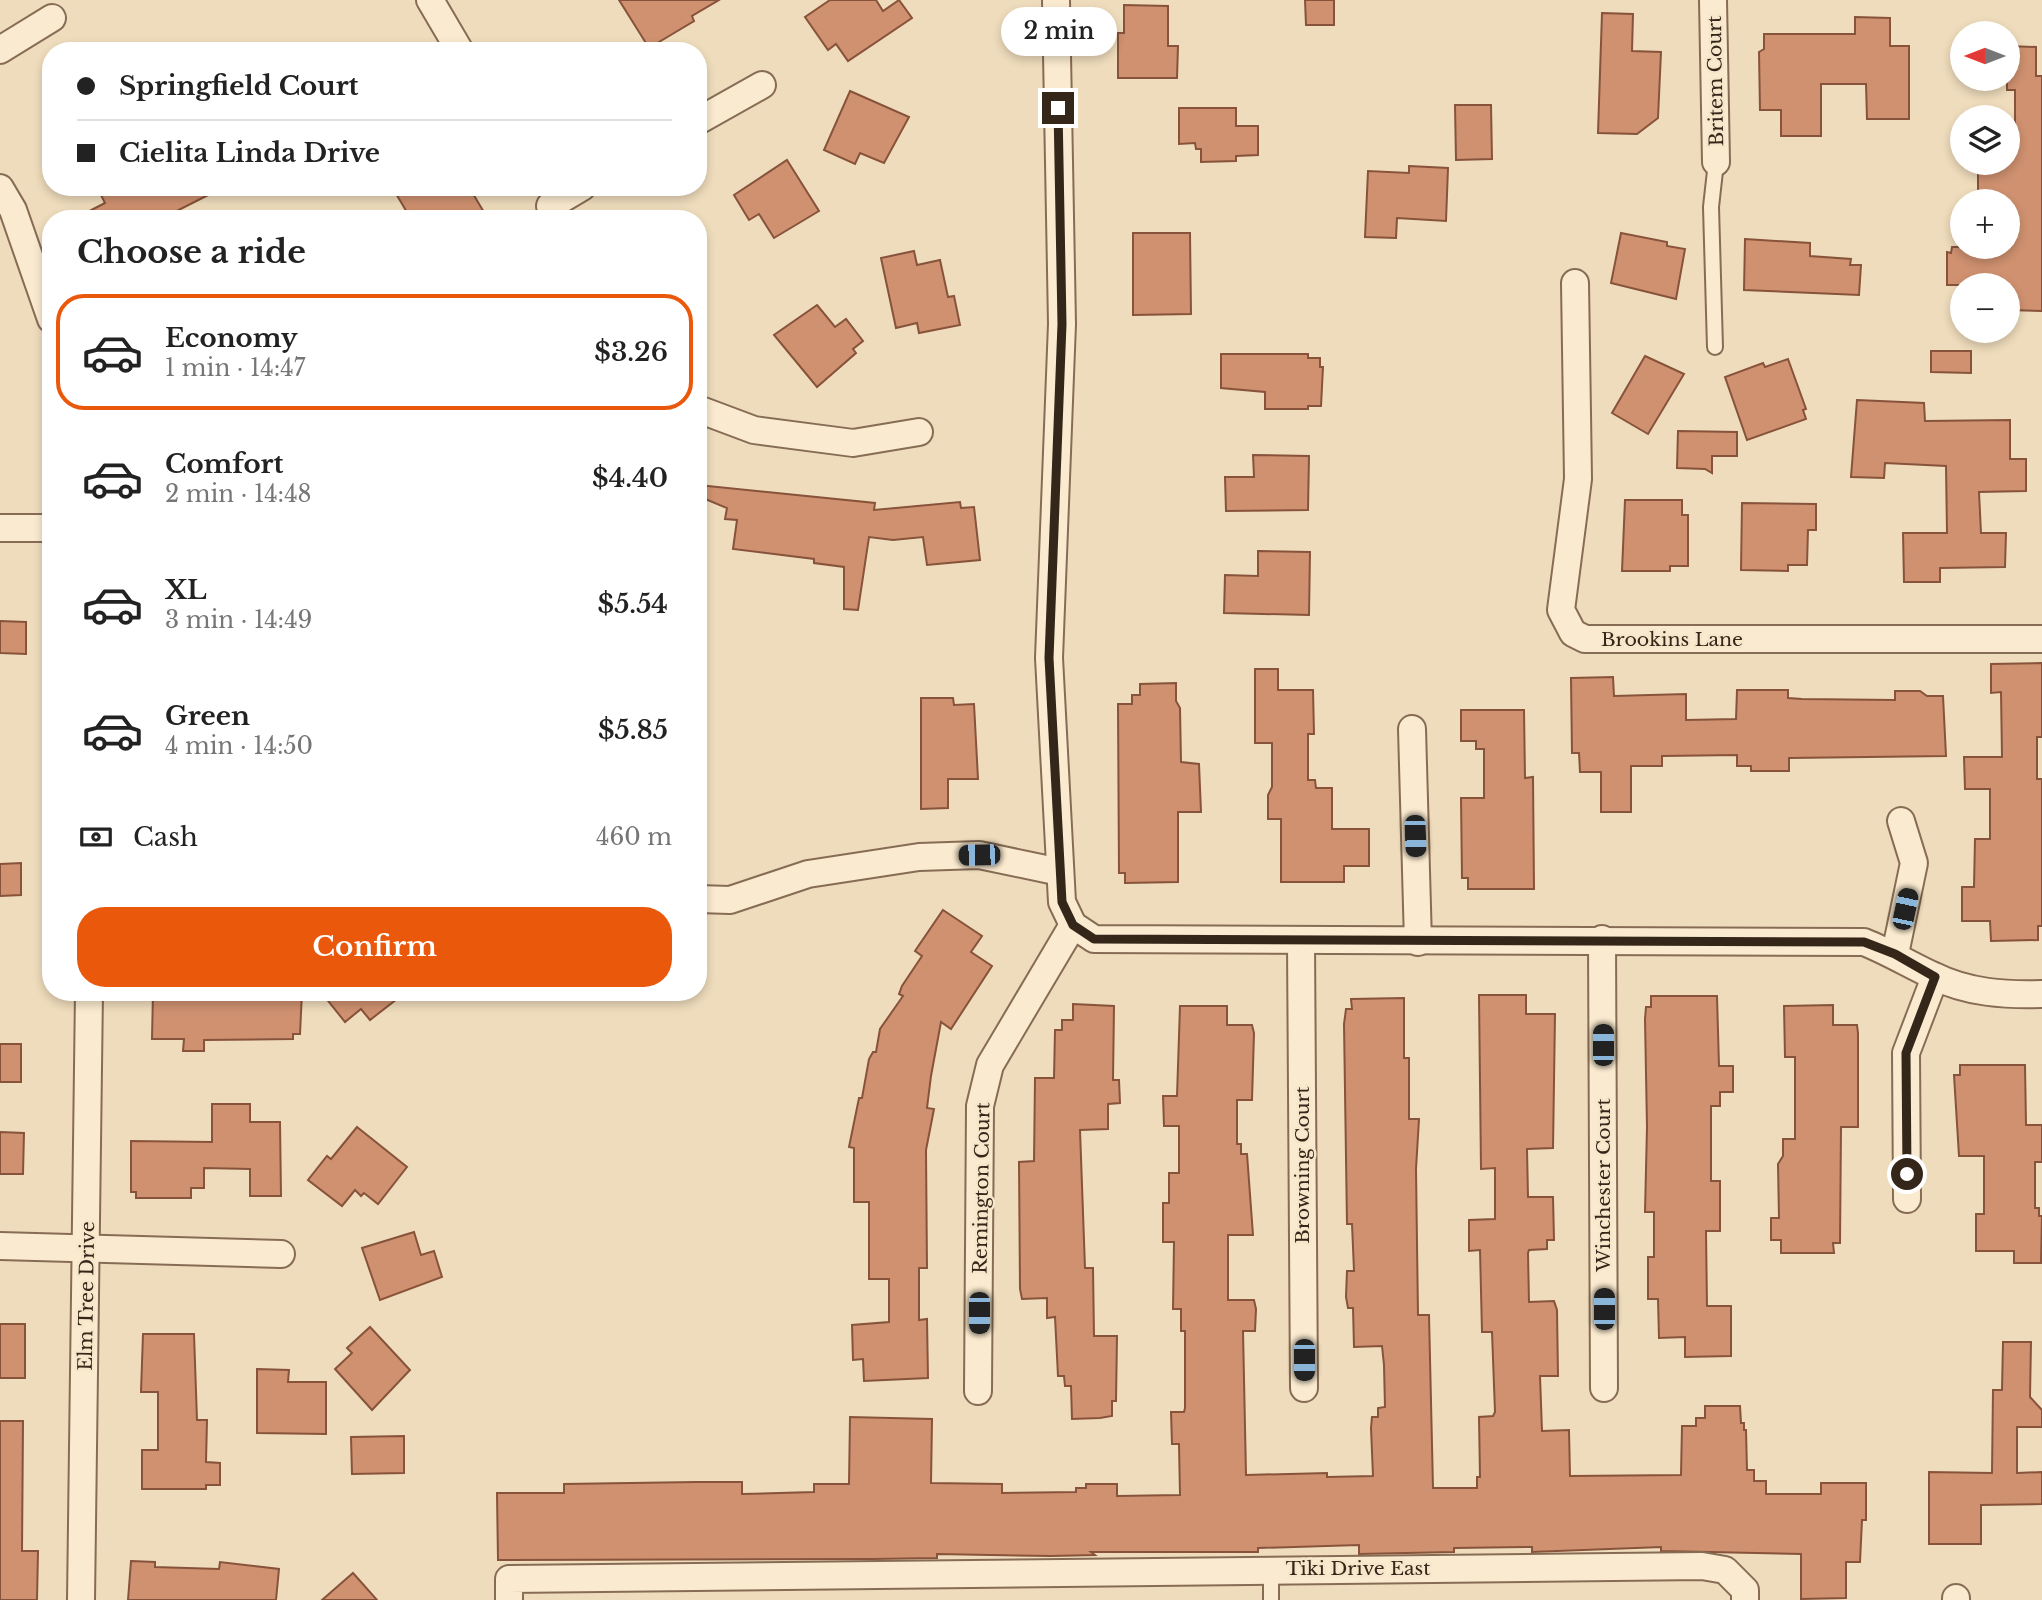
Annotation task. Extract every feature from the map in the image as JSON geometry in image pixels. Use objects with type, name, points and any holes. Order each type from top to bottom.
[{"type":"street","points":[[430,0],[455,42]]},
{"type":"street","points":[[1056,0],[1062,324],[1049,658],[1062,902],[1073,925],[1094,939],[1301,942],[1602,939],[1864,942],[1895,954],[1935,977],[1996,995],[2042,994]]},
{"type":"street","name":"Britem Court","points":[[1713,0],[1716,162]]},
{"type":"street","points":[[0,50],[52,18]]},
{"type":"street","points":[[707,116],[762,85]]},
{"type":"street","points":[[0,188],[13,211],[42,293]]},
{"type":"street","name":"Brookins Lane","points":[[1575,284],[1578,479],[1561,610],[1573,633],[1585,639],[2042,639]]},
{"type":"street","points":[[707,412],[754,430],[853,443],[919,432]]},
{"type":"street","points":[[0,528],[42,528]]},
{"type":"street","points":[[1412,729],[1418,942]]},
{"type":"street","points":[[1895,954],[1914,863],[1901,821]]},
{"type":"street","points":[[707,899],[730,900],[808,874],[919,857],[979,855],[1060,873]]},
{"type":"street","name":"Remington Court","points":[[978,1391],[980,1105],[990,1065],[1073,925]]},
{"type":"street","name":"Winchester Court","points":[[1602,939],[1604,1388]]},
{"type":"street","name":"Browning Court","points":[[1301,942],[1304,1388]]},
{"type":"street","points":[[1907,1199],[1906,1053],[1935,977]]},
{"type":"street","name":"Elm Tree Drive","points":[[81,1600],[89,1001]]},
{"type":"street","points":[[0,1246],[281,1254]]},
{"type":"street","name":"Tiki Drive East","points":[[509,1600],[509,1579],[952,1587],[1271,1569],[1702,1566],[1725,1570],[1745,1590],[1745,1600]]},
{"type":"lane","points":[[1715,347],[1711,207],[1716,162]]},
{"type":"lane","points":[[1271,1569],[1271,1600]]},
{"type":"building","points":[[619,0],[719,0],[692,16],[694,21],[659,42],[645,42]]},
{"type":"building","points":[[830,0],[876,0],[883,11],[899,0],[912,18],[848,61],[836,44],[828,50],[805,17]]},
{"type":"building","points":[[1305,0],[1334,0],[1334,25],[1306,25]]},
{"type":"building","points":[[1124,5],[1168,6],[1168,46],[1178,46],[1177,78],[1118,78],[1118,33],[1124,33]]},
{"type":"building","points":[[1602,13],[1633,14],[1632,51],[1661,52],[1658,118],[1637,134],[1598,133]]},
{"type":"building","points":[[1855,17],[1890,18],[1890,46],[1909,46],[1909,119],[1867,119],[1866,84],[1821,84],[1821,136],[1781,136],[1781,110],[1760,110],[1759,52],[1764,49],[1764,34],[1855,34]]},
{"type":"building","points":[[2020,46],[2036,47],[2036,76],[2042,76],[2042,311],[2020,310],[2020,273],[1950,273],[1950,285],[1947,285],[1947,252],[1950,253],[1950,259],[2020,259],[2020,189],[1978,189],[1978,175],[2020,175],[2020,105],[2015,105],[2015,91],[2020,91]]},
{"type":"building","points":[[850,91],[909,117],[884,163],[860,153],[855,164],[824,150]]},
{"type":"building","points":[[1455,105],[1491,105],[1492,159],[1456,160]]},
{"type":"building","points":[[1179,108],[1236,108],[1236,126],[1258,126],[1258,155],[1236,156],[1236,161],[1201,162],[1201,149],[1196,149],[1195,143],[1179,144]]},
{"type":"building","points":[[787,160],[819,211],[774,238],[759,214],[749,220],[734,195]]},
{"type":"building","points":[[1409,166],[1448,168],[1446,221],[1397,218],[1396,238],[1365,237],[1368,171],[1409,173]]},
{"type":"building","points":[[102,196],[206,196],[179,210],[91,210],[105,203]]},
{"type":"building","points":[[397,196],[474,196],[483,210],[406,210]]},
{"type":"building","points":[[1133,233],[1190,233],[1191,314],[1133,315]]},
{"type":"building","points":[[1621,233],[1667,242],[1667,246],[1685,249],[1676,299],[1611,283]]},
{"type":"building","points":[[1745,239],[1810,243],[1810,256],[1851,259],[1850,265],[1861,265],[1859,295],[1744,290]]},
{"type":"building","points":[[914,251],[917,265],[940,260],[948,297],[954,296],[960,325],[919,333],[917,323],[896,328],[881,258]]},
{"type":"building","points":[[817,305],[835,327],[846,319],[863,341],[853,349],[856,353],[817,387],[774,335]]},
{"type":"building","points":[[1931,351],[1971,351],[1971,373],[1931,372]]},
{"type":"building","points":[[1221,354],[1308,354],[1308,358],[1320,358],[1320,367],[1323,367],[1321,406],[1308,406],[1308,409],[1265,409],[1265,392],[1221,388]]},
{"type":"building","points":[[1645,356],[1684,374],[1648,434],[1612,413]]},
{"type":"building","points":[[1788,359],[1806,409],[1803,410],[1806,419],[1747,440],[1725,377],[1763,363],[1765,367]]},
{"type":"building","points":[[1857,400],[1924,403],[1925,421],[2010,420],[2010,459],[2026,459],[2026,491],[1979,492],[1981,533],[2006,533],[2005,567],[1940,568],[1940,582],[1904,582],[1903,533],[1947,533],[1946,466],[1885,463],[1884,478],[1851,477]]},
{"type":"building","points":[[1678,431],[1737,432],[1737,456],[1712,456],[1712,473],[1705,469],[1677,468]]},
{"type":"building","points":[[1253,455],[1309,456],[1308,510],[1226,511],[1225,477],[1254,477]]},
{"type":"building","points":[[707,486],[875,503],[874,510],[960,502],[961,508],[974,507],[980,560],[927,565],[923,537],[893,540],[869,537],[858,610],[844,609],[844,567],[814,563],[814,559],[733,549],[737,520],[725,519],[727,508],[707,500]]},
{"type":"building","points":[[1625,500],[1682,500],[1682,515],[1688,515],[1688,566],[1670,566],[1670,571],[1622,571]]},
{"type":"building","points":[[1742,503],[1816,504],[1816,530],[1808,530],[1807,565],[1788,565],[1788,571],[1741,570]]},
{"type":"building","points":[[1258,551],[1310,552],[1309,615],[1224,613],[1225,575],[1258,576]]},
{"type":"building","points":[[0,621],[26,622],[26,654],[0,653]]},
{"type":"building","points":[[2042,663],[2042,737],[2037,737],[2037,779],[2042,779],[2042,926],[2038,926],[2038,940],[1991,941],[1990,921],[1962,921],[1962,887],[1974,887],[1975,839],[1990,839],[1990,789],[1965,789],[1964,757],[2002,757],[2001,692],[1991,693],[1991,664]]},
{"type":"building","points":[[1255,669],[1278,669],[1278,690],[1313,690],[1314,734],[1308,734],[1308,780],[1315,780],[1316,788],[1332,788],[1332,829],[1369,829],[1369,866],[1344,866],[1344,882],[1281,882],[1281,819],[1268,819],[1268,795],[1272,787],[1272,743],[1255,743]]},
{"type":"building","points":[[1613,677],[1614,696],[1686,694],[1686,720],[1736,719],[1737,690],[1788,690],[1788,698],[1802,699],[1895,700],[1895,691],[1920,691],[1927,696],[1943,696],[1946,756],[1789,758],[1789,771],[1751,771],[1751,766],[1737,766],[1737,755],[1662,756],[1662,766],[1631,766],[1631,812],[1601,812],[1601,772],[1580,772],[1579,753],[1572,753],[1571,678]]},
{"type":"building","points":[[1176,683],[1176,701],[1180,708],[1181,762],[1199,764],[1201,812],[1178,812],[1178,882],[1125,883],[1125,873],[1119,873],[1118,704],[1132,704],[1132,695],[1140,695],[1140,684]]},
{"type":"building","points":[[921,698],[953,698],[954,705],[974,704],[978,779],[948,779],[948,808],[921,809]]},
{"type":"building","points":[[1461,710],[1524,710],[1525,778],[1533,777],[1534,889],[1468,889],[1468,878],[1462,878],[1461,798],[1484,798],[1484,749],[1476,749],[1476,741],[1461,741]]},
{"type":"building","points":[[21,863],[21,895],[0,896],[0,864]]},
{"type":"building","points":[[943,910],[982,936],[971,952],[992,966],[951,1029],[941,1022],[931,1076],[927,1108],[934,1109],[926,1150],[927,1268],[919,1268],[919,1320],[927,1319],[928,1378],[864,1381],[863,1359],[853,1360],[852,1325],[889,1322],[889,1279],[869,1279],[869,1202],[854,1202],[854,1148],[849,1147],[869,1059],[873,1052],[876,1052],[880,1029],[903,996],[899,994],[902,986],[922,956],[915,951]]},
{"type":"building","points":[[1479,995],[1526,995],[1526,1014],[1555,1014],[1553,1148],[1527,1149],[1528,1197],[1553,1197],[1554,1240],[1547,1240],[1547,1249],[1529,1250],[1528,1253],[1529,1302],[1554,1301],[1557,1310],[1558,1376],[1540,1376],[1542,1431],[1569,1430],[1570,1476],[1681,1475],[1682,1426],[1696,1426],[1696,1418],[1705,1418],[1705,1406],[1740,1406],[1741,1423],[1744,1423],[1746,1430],[1747,1470],[1754,1470],[1754,1481],[1766,1481],[1766,1494],[1821,1494],[1821,1483],[1866,1483],[1866,1520],[1862,1520],[1860,1562],[1846,1562],[1846,1598],[1801,1599],[1801,1554],[1661,1551],[1661,1547],[1532,1552],[1532,1547],[1454,1548],[1454,1552],[1359,1554],[1359,1545],[1258,1548],[1258,1552],[1091,1552],[1095,1555],[1051,1556],[937,1554],[937,1558],[498,1560],[497,1493],[564,1493],[564,1484],[696,1482],[742,1482],[742,1494],[814,1492],[814,1484],[849,1484],[850,1417],[932,1419],[931,1483],[1002,1484],[1002,1493],[1076,1492],[1076,1488],[1086,1488],[1086,1484],[1117,1484],[1117,1496],[1180,1495],[1179,1444],[1172,1444],[1171,1412],[1184,1412],[1185,1408],[1185,1331],[1181,1331],[1181,1309],[1173,1309],[1174,1242],[1163,1242],[1163,1203],[1169,1203],[1169,1173],[1179,1173],[1179,1126],[1164,1126],[1163,1096],[1177,1096],[1180,1006],[1227,1006],[1227,1025],[1252,1025],[1254,1033],[1252,1100],[1237,1100],[1237,1144],[1241,1144],[1241,1154],[1247,1154],[1253,1235],[1228,1235],[1228,1300],[1254,1300],[1256,1309],[1255,1331],[1243,1331],[1246,1475],[1327,1473],[1327,1477],[1373,1476],[1372,1417],[1378,1417],[1378,1408],[1385,1407],[1384,1365],[1382,1346],[1354,1347],[1353,1308],[1348,1308],[1346,1297],[1347,1271],[1354,1271],[1352,1224],[1347,1224],[1344,1024],[1346,1009],[1352,1009],[1351,999],[1404,998],[1404,1058],[1409,1058],[1409,1119],[1419,1119],[1416,1169],[1418,1315],[1429,1315],[1433,1488],[1477,1488],[1477,1477],[1480,1477],[1479,1417],[1493,1416],[1495,1412],[1492,1332],[1482,1332],[1480,1250],[1469,1251],[1469,1220],[1495,1219],[1495,1168],[1481,1169]]},
{"type":"building","points":[[1651,996],[1717,996],[1719,1066],[1733,1066],[1733,1092],[1720,1092],[1720,1106],[1711,1106],[1711,1181],[1720,1181],[1720,1231],[1706,1231],[1707,1306],[1731,1306],[1731,1356],[1685,1357],[1685,1337],[1659,1338],[1658,1299],[1648,1299],[1648,1257],[1654,1257],[1654,1212],[1645,1212],[1645,1019],[1646,1007],[1651,1007]]},
{"type":"building","points":[[153,1001],[302,1001],[300,1034],[293,1034],[293,1039],[204,1040],[204,1051],[183,1051],[184,1039],[152,1039]]},
{"type":"building","points":[[328,1001],[394,1001],[370,1020],[361,1009],[345,1022]]},
{"type":"building","points":[[1073,1004],[1114,1006],[1113,1080],[1119,1080],[1120,1103],[1108,1104],[1108,1129],[1080,1130],[1085,1268],[1093,1268],[1094,1336],[1117,1336],[1116,1401],[1112,1401],[1112,1416],[1072,1419],[1071,1386],[1065,1386],[1064,1376],[1058,1376],[1055,1317],[1047,1318],[1047,1298],[1022,1299],[1019,1162],[1034,1161],[1035,1078],[1054,1078],[1055,1030],[1062,1030],[1062,1020],[1073,1020]]},
{"type":"building","points":[[1833,1005],[1833,1025],[1857,1025],[1858,1033],[1858,1127],[1841,1127],[1840,1243],[1833,1243],[1834,1253],[1781,1253],[1781,1240],[1771,1240],[1771,1218],[1779,1218],[1778,1164],[1783,1156],[1783,1139],[1795,1139],[1795,1057],[1785,1057],[1784,1006]]},
{"type":"building","points":[[0,1044],[21,1044],[21,1082],[0,1082]]},
{"type":"building","points":[[1960,1065],[2025,1065],[2026,1125],[2042,1125],[2042,1162],[2035,1162],[2035,1208],[2039,1208],[2039,1216],[2042,1216],[2041,1263],[2014,1263],[2014,1251],[1976,1251],[1976,1214],[1984,1214],[1984,1156],[1959,1156],[1954,1075],[1960,1075]]},
{"type":"building","points":[[212,1104],[250,1104],[250,1122],[280,1122],[281,1196],[250,1196],[250,1169],[204,1168],[204,1188],[191,1188],[191,1198],[136,1198],[136,1192],[131,1192],[131,1141],[212,1142]]},
{"type":"building","points":[[357,1127],[407,1167],[378,1204],[364,1193],[361,1196],[355,1190],[342,1206],[308,1180],[327,1156],[331,1159]]},
{"type":"building","points":[[0,1132],[24,1133],[23,1174],[0,1174]]},
{"type":"building","points":[[414,1232],[421,1255],[434,1251],[442,1277],[380,1300],[362,1248]]},
{"type":"building","points":[[0,1324],[25,1324],[25,1378],[0,1378]]},
{"type":"building","points":[[370,1327],[410,1370],[372,1410],[335,1369],[352,1353],[347,1348]]},
{"type":"building","points":[[143,1334],[194,1334],[197,1420],[207,1420],[206,1462],[220,1463],[220,1485],[206,1485],[206,1489],[142,1489],[142,1450],[158,1450],[158,1392],[141,1392]]},
{"type":"building","points":[[2003,1342],[2031,1342],[2030,1397],[2042,1410],[2042,1427],[2017,1427],[2017,1473],[2042,1472],[2042,1504],[1981,1505],[1981,1544],[1929,1544],[1929,1472],[1992,1473],[1993,1390],[2002,1390]]},
{"type":"building","points":[[257,1369],[289,1370],[288,1382],[326,1382],[326,1434],[257,1433]]},
{"type":"building","points":[[0,1421],[23,1421],[22,1551],[38,1551],[37,1600],[0,1600]]},
{"type":"building","points":[[404,1436],[404,1473],[352,1474],[351,1437]]},
{"type":"building","points":[[131,1561],[155,1562],[155,1567],[219,1569],[220,1562],[279,1569],[276,1600],[128,1600]]},
{"type":"building","points":[[353,1573],[377,1600],[322,1600]]},
{"type":"route","points":[[1058,108],[1062,324],[1049,658],[1062,902],[1073,925],[1094,939],[1301,942],[1602,939],[1864,942],[1895,954],[1935,977],[1906,1053],[1907,1174]]}]
